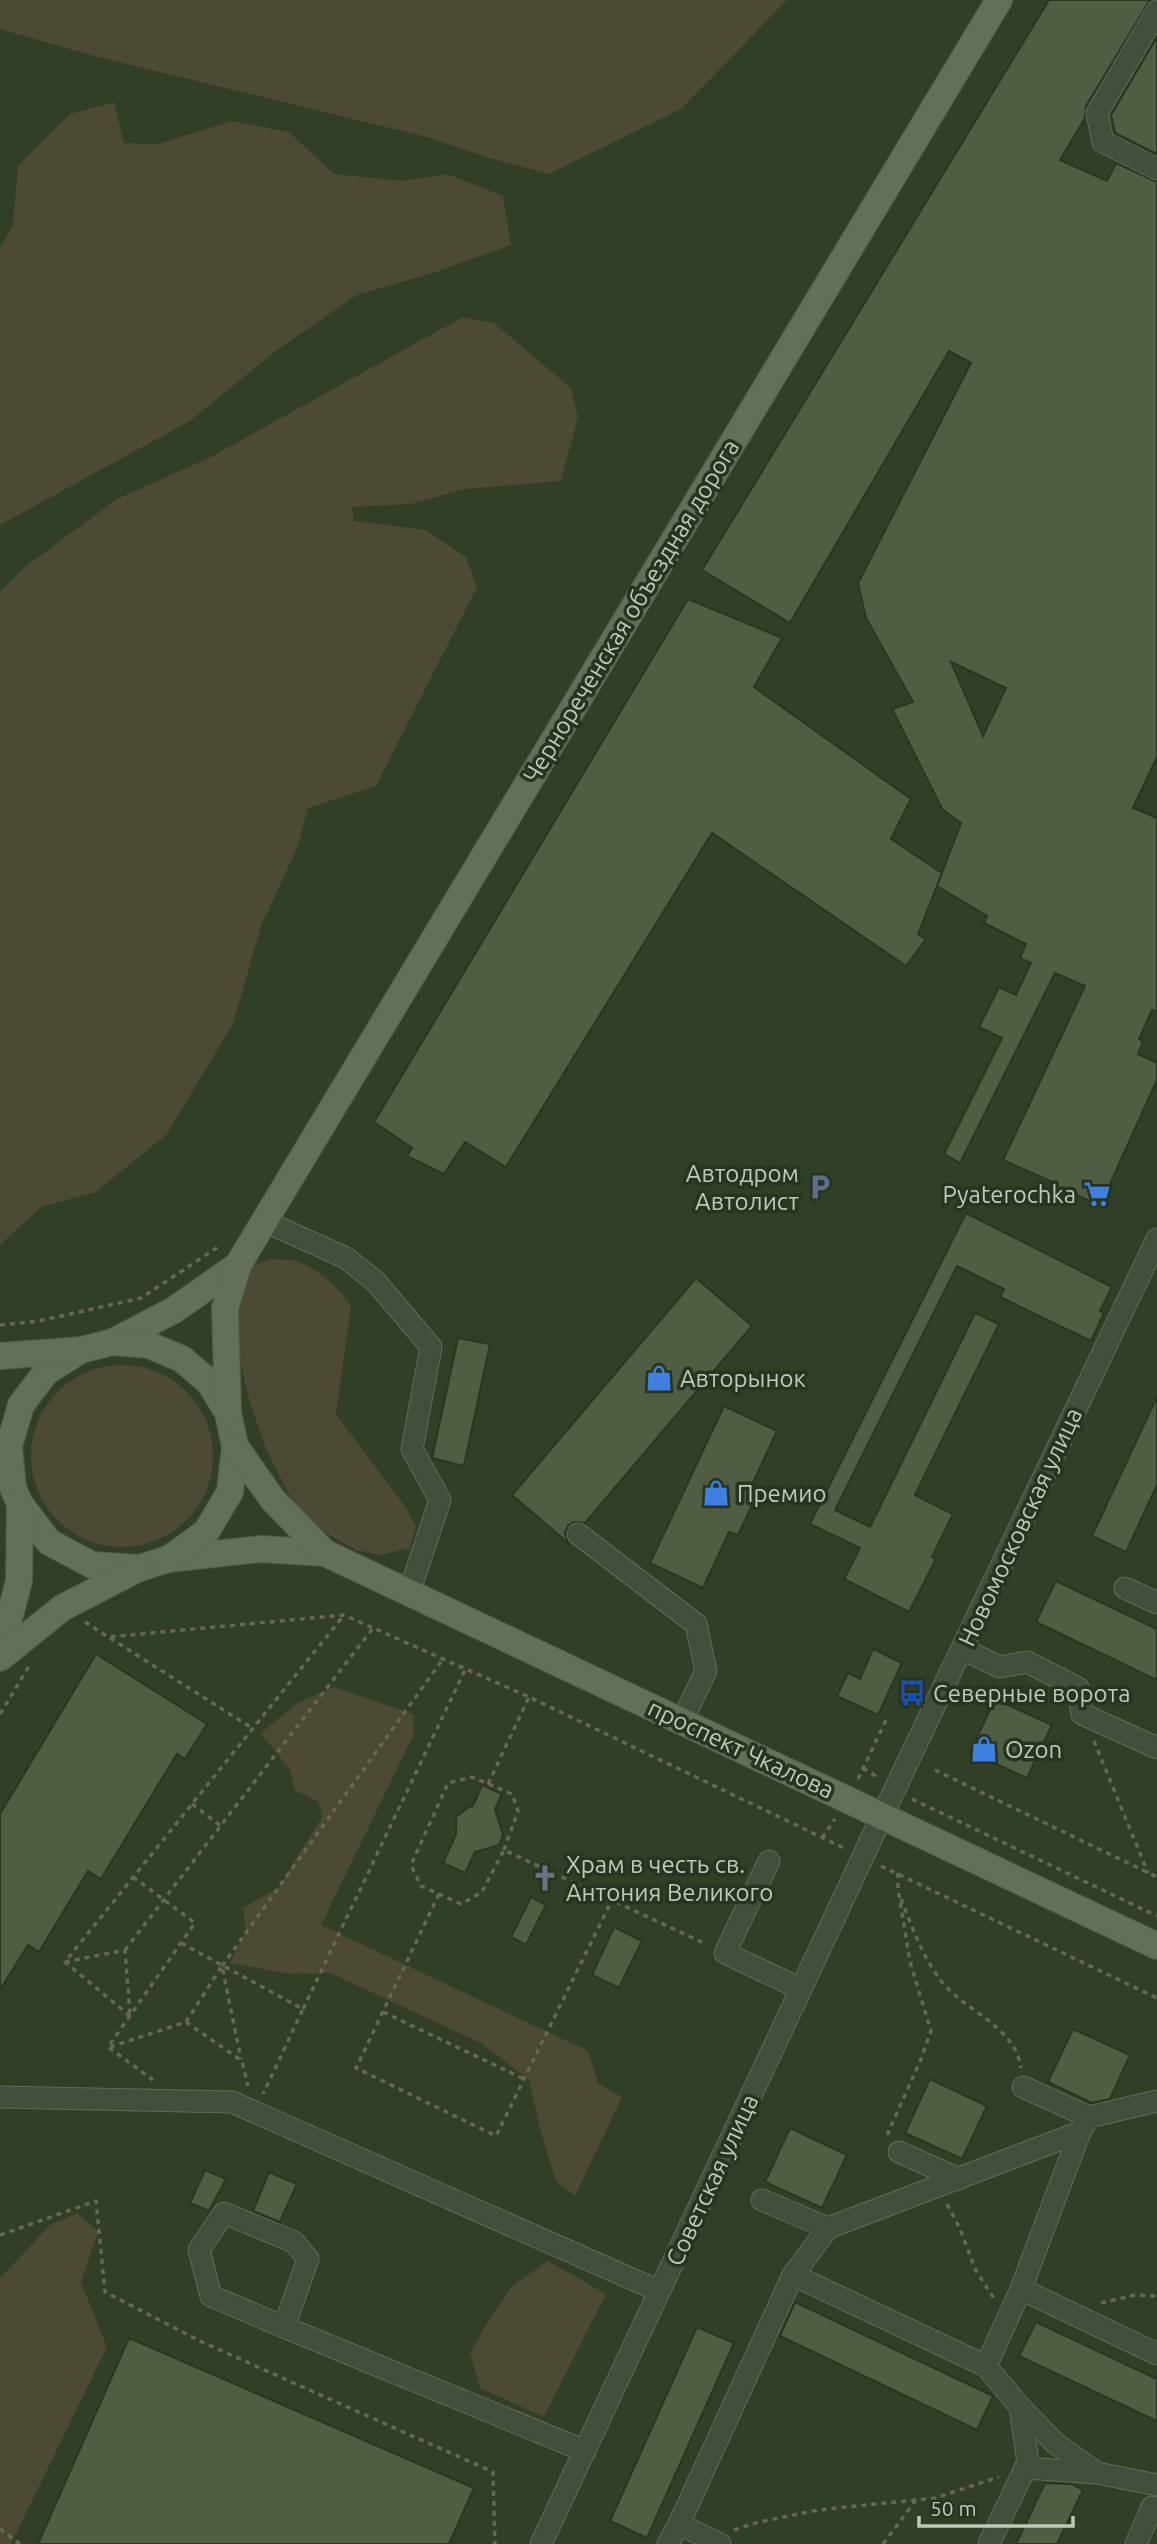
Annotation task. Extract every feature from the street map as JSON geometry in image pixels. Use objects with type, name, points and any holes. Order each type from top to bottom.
[{"type":"main road","name":"Чернореченская объездная дорога","points":[[230,1255],[264,1221],[999,0]]},
{"type":"main road","points":[[0,1356],[82,1350],[113,1342],[174,1310],[230,1255]]},
{"type":"main road","points":[[168,1559],[206,1532],[230,1492],[235,1446],[228,1413],[225,1308],[230,1255]]},
{"type":"main road","points":[[113,1342],[149,1345],[182,1359],[209,1382],[228,1413]]},
{"type":"main road","points":[[0,1656],[19,1581],[9,1446],[20,1405],[46,1371],[82,1350]]},
{"type":"main road","points":[[235,1446],[273,1500],[325,1553]]},
{"type":"main road","points":[[11,1488],[49,1542],[92,1565],[140,1568]]},
{"type":"main road","points":[[0,1656],[69,1618],[140,1568],[168,1559],[261,1549],[325,1553]]},
{"type":"main road","name":"проспект Чкалова","points":[[325,1553],[1157,1946]]},
{"type":"street","points":[[1157,11],[1097,113],[1103,142],[1157,169]]},
{"type":"street","points":[[264,1221],[346,1258],[375,1281],[431,1346],[412,1449],[440,1500],[409,1593]]},
{"type":"street","name":"Новомосковская улица","points":[[882,1816],[1157,1239]]},
{"type":"street","points":[[578,1534],[696,1623],[706,1671],[682,1721]]},
{"type":"street","points":[[1125,1588],[1157,1603]]},
{"type":"street","points":[[962,1649],[1000,1667],[1027,1662],[1078,1688],[1082,1714],[1157,1748]]},
{"type":"street","name":"Советская улица","points":[[541,2544],[882,1816]]},
{"type":"street","points":[[769,1861],[725,1953],[801,1989]]},
{"type":"street","points":[[1023,2087],[1085,2124]]},
{"type":"street","points":[[0,2097],[232,2102],[659,2291]]},
{"type":"street","points":[[668,2544],[793,2275],[828,2228],[959,2179],[1085,2124],[1157,2101]]},
{"type":"street","points":[[986,2366],[1021,2289],[1085,2124]]},
{"type":"street","points":[[899,2152],[959,2179]]},
{"type":"street","points":[[762,2200],[828,2228]]},
{"type":"street","points":[[284,2327],[308,2259],[294,2242],[223,2213],[198,2250],[211,2296],[284,2327],[584,2451]]},
{"type":"street","points":[[793,2275],[986,2366],[1020,2407],[1055,2442],[1097,2473]]},
{"type":"street","points":[[1021,2289],[1157,2354]]},
{"type":"street","points":[[989,2544],[1028,2462],[1020,2407]]},
{"type":"street","points":[[1025,2468],[1097,2473],[1157,2485]]},
{"type":"street","points":[[1136,2544],[1152,2507],[1157,2509]]},
{"type":"street","points":[[679,2524],[714,2541]]},
{"type":"path","points":[[0,1325],[39,1321],[141,1298],[230,1255]]},
{"type":"path","points":[[65,1962],[344,1615]]},
{"type":"path","points":[[108,1637],[344,1615],[528,1697],[1157,1997]]},
{"type":"path","points":[[69,1618],[87,1624]]},
{"type":"path","points":[[69,1618],[87,1624],[252,1728]]},
{"type":"path","points":[[65,1962],[125,1950],[373,1628]]},
{"type":"path","points":[[0,1714],[36,1655]]},
{"type":"path","points":[[108,2047],[186,2021],[222,1966],[443,1659]]},
{"type":"path","points":[[258,2106],[465,1669]]},
{"type":"path","points":[[488,1784],[528,1697]]},
{"type":"path","points":[[1082,1714],[1148,1872]]},
{"type":"path","points":[[863,1768],[920,1804],[1157,1916]]},
{"type":"path","points":[[935,1770],[1157,1877]]},
{"type":"path","points":[[472,1777],[512,1794],[519,1811],[505,1850],[482,1892],[461,1905],[421,1886],[411,1865],[449,1783],[472,1777]]},
{"type":"path","points":[[192,1804],[221,1826]]},
{"type":"path","points":[[505,1850],[725,1953]]},
{"type":"path","points":[[898,1874],[910,1962],[931,2031],[888,2133],[899,2152]]},
{"type":"path","points":[[133,1877],[195,1923]]},
{"type":"path","points":[[898,1889],[919,1944],[942,1982],[968,2008],[1006,2034],[1020,2060],[1023,2087]]},
{"type":"path","points":[[439,1894],[356,2068],[496,2136],[612,1900]]},
{"type":"path","points":[[181,1944],[303,2009]]},
{"type":"path","points":[[65,1962],[130,2016],[125,1950]]},
{"type":"path","points":[[222,1966],[250,2093]]},
{"type":"path","points":[[383,2012],[524,2079]]},
{"type":"path","points":[[186,2021],[242,2061]]},
{"type":"path","points":[[938,2187],[960,2229],[976,2271],[1000,2309],[999,2339]]},
{"type":"path","points":[[0,2235],[96,2202],[105,2292],[202,2342],[493,2472],[495,2544]]},
{"type":"path","points":[[1068,2311],[1135,2295],[1157,2296]]},
{"type":"path","points":[[714,2541],[759,2522],[818,2510],[935,2498],[1025,2468]]},
{"type":"path","points":[[883,2544],[916,2500]]},
{"type":"path","points":[[0,2529],[20,2544]]},
{"type":"shaded area","points":[[0,0],[787,0],[681,109],[549,174],[427,137],[94,56],[0,29]]},
{"type":"shaded area","points":[[114,102],[124,143],[158,144],[232,121],[289,132],[334,174],[401,181],[447,174],[503,196],[511,245],[433,273],[357,295],[277,350],[190,421],[0,525],[0,249],[13,224],[18,166],[70,114]]},
{"type":"shaded area","points":[[463,317],[494,323],[571,388],[578,417],[561,481],[465,489],[411,504],[352,507],[354,521],[426,530],[466,557],[477,587],[376,786],[308,808],[298,846],[261,926],[233,1024],[167,1134],[96,1192],[41,1207],[0,1245],[0,592],[26,566],[117,499],[209,458]]},
{"type":"shaded area","points":[[273,1259],[292,1260],[310,1267],[334,1286],[351,1306],[336,1414],[407,1509],[416,1527],[410,1548],[381,1555],[356,1550],[312,1525],[290,1496],[266,1449],[249,1399],[239,1356],[233,1307],[254,1265]]},
{"type":"shaded area","points":[[122,1365],[157,1372],[173,1380],[186,1392],[198,1405],[206,1421],[213,1456],[206,1491],[198,1507],[186,1520],[173,1532],[157,1540],[122,1547],[87,1540],[71,1532],[58,1520],[46,1507],[38,1491],[31,1456],[38,1421],[46,1405],[58,1392],[71,1380],[87,1372]]},
{"type":"shaded area","points":[[333,1687],[413,1714],[414,1734],[321,1925],[588,2051],[598,2083],[622,2097],[575,2196],[556,2181],[529,2080],[481,2043],[330,1973],[290,1974],[230,1963],[246,1930],[243,1908],[278,1888],[322,1817],[319,1802],[295,1790],[290,1770],[261,1733],[296,1704]]},
{"type":"shaded area","points":[[77,2213],[98,2231],[81,2282],[107,2347],[11,2544],[0,2544],[0,2278],[50,2225]]},
{"type":"shaded area","points":[[548,2261],[606,2294],[544,2417],[480,2388],[470,2353],[513,2285]]},
{"type":"building","points":[[1049,0],[1150,0],[1086,106],[1085,118],[1060,160],[1107,181],[1116,163],[1157,182],[1157,757],[1133,808],[1157,818],[1157,1012],[1152,1010],[1139,1039],[1143,1041],[1138,1054],[1157,1063],[1157,1080],[1100,1206],[1075,1194],[1070,1203],[1048,1193],[1053,1182],[1003,1160],[1085,986],[1055,973],[960,1163],[944,1154],[1002,1038],[979,1027],[999,987],[1016,995],[1031,963],[1020,958],[1026,944],[984,923],[987,916],[937,886],[961,823],[942,809],[892,709],[913,702],[866,618],[858,583],[971,363],[949,351],[790,623],[702,570]],"holes":[[[951,662],[1006,688],[983,736]]]},
{"type":"building","points":[[1157,37],[1157,154],[1115,133],[1111,115]]},
{"type":"building","points":[[688,599],[782,638],[754,687],[911,799],[891,839],[942,873],[918,934],[926,939],[906,966],[712,833],[506,1167],[465,1142],[444,1174],[407,1156],[412,1148],[374,1122]]},
{"type":"building","points":[[966,1213],[1112,1287],[1100,1311],[1104,1313],[1091,1341],[1000,1297],[1004,1289],[957,1266],[835,1510],[870,1527],[975,1313],[999,1324],[915,1495],[953,1514],[932,1557],[936,1559],[909,1612],[844,1579],[860,1548],[810,1524]]},
{"type":"building","points":[[696,1278],[752,1326],[585,1523],[574,1522],[568,1526],[565,1533],[568,1543],[512,1495]]},
{"type":"building","points":[[458,1338],[490,1344],[464,1466],[432,1458]]},
{"type":"building","points":[[1157,1397],[1157,1485],[1126,1552],[1092,1536]]},
{"type":"building","points":[[724,1406],[777,1431],[749,1491],[757,1495],[738,1535],[729,1532],[703,1588],[650,1563]]},
{"type":"building","points":[[1056,1581],[1157,1629],[1157,1680],[1036,1622]]},
{"type":"building","points":[[873,1649],[902,1663],[878,1715],[837,1696],[848,1673],[860,1679]]},
{"type":"building","points":[[96,1654],[207,1724],[185,1759],[177,1754],[101,1879],[88,1871],[39,1952],[28,1945],[0,1990],[0,1814]]},
{"type":"building","points":[[995,1699],[1052,1725],[1027,1778],[970,1752]]},
{"type":"building","name":"Храм в честь св. Антония Великого","points":[[482,1785],[502,1794],[495,1809],[503,1835],[499,1845],[475,1852],[465,1873],[443,1863],[456,1834],[456,1817],[473,1806]]},
{"type":"building","points":[[531,1897],[546,1905],[526,1945],[511,1937]]},
{"type":"building","points":[[614,1927],[642,1941],[619,1988],[592,1975]]},
{"type":"building","points":[[1073,2029],[1130,2055],[1110,2099],[1092,2103],[1048,2082]]},
{"type":"building","points":[[930,2079],[987,2106],[962,2159],[905,2133]]},
{"type":"building","points":[[790,2128],[847,2155],[822,2208],[765,2182]]},
{"type":"building","points":[[205,2170],[226,2179],[209,2211],[190,2203]]},
{"type":"building","points":[[269,2172],[297,2184],[280,2222],[253,2211]]},
{"type":"building","points":[[795,2302],[993,2396],[977,2430],[780,2336]]},
{"type":"building","points":[[1036,2322],[1157,2379],[1157,2421],[1019,2356]]},
{"type":"building","points":[[697,2327],[734,2343],[647,2538],[610,2521]]},
{"type":"building","points":[[129,2338],[474,2488],[449,2544],[38,2544]]},
{"type":"building","points":[[1045,2483],[1072,2484],[1083,2490],[1057,2544],[1016,2544]]},
{"type":"place","name":"Автодром Автолист","points":[[820,1187]]},
{"type":"place","name":"Pyaterochka","points":[[1097,1194]]},
{"type":"place","name":"Авторынок","points":[[659,1378]]},
{"type":"place","name":"Премио","points":[[716,1493]]},
{"type":"place","name":"Северные ворота","points":[[912,1693]]},
{"type":"place","name":"Ozon","points":[[984,1749]]},
{"type":"place","name":"Храм в честь св. Антония Великого","points":[[545,1878]]}]
